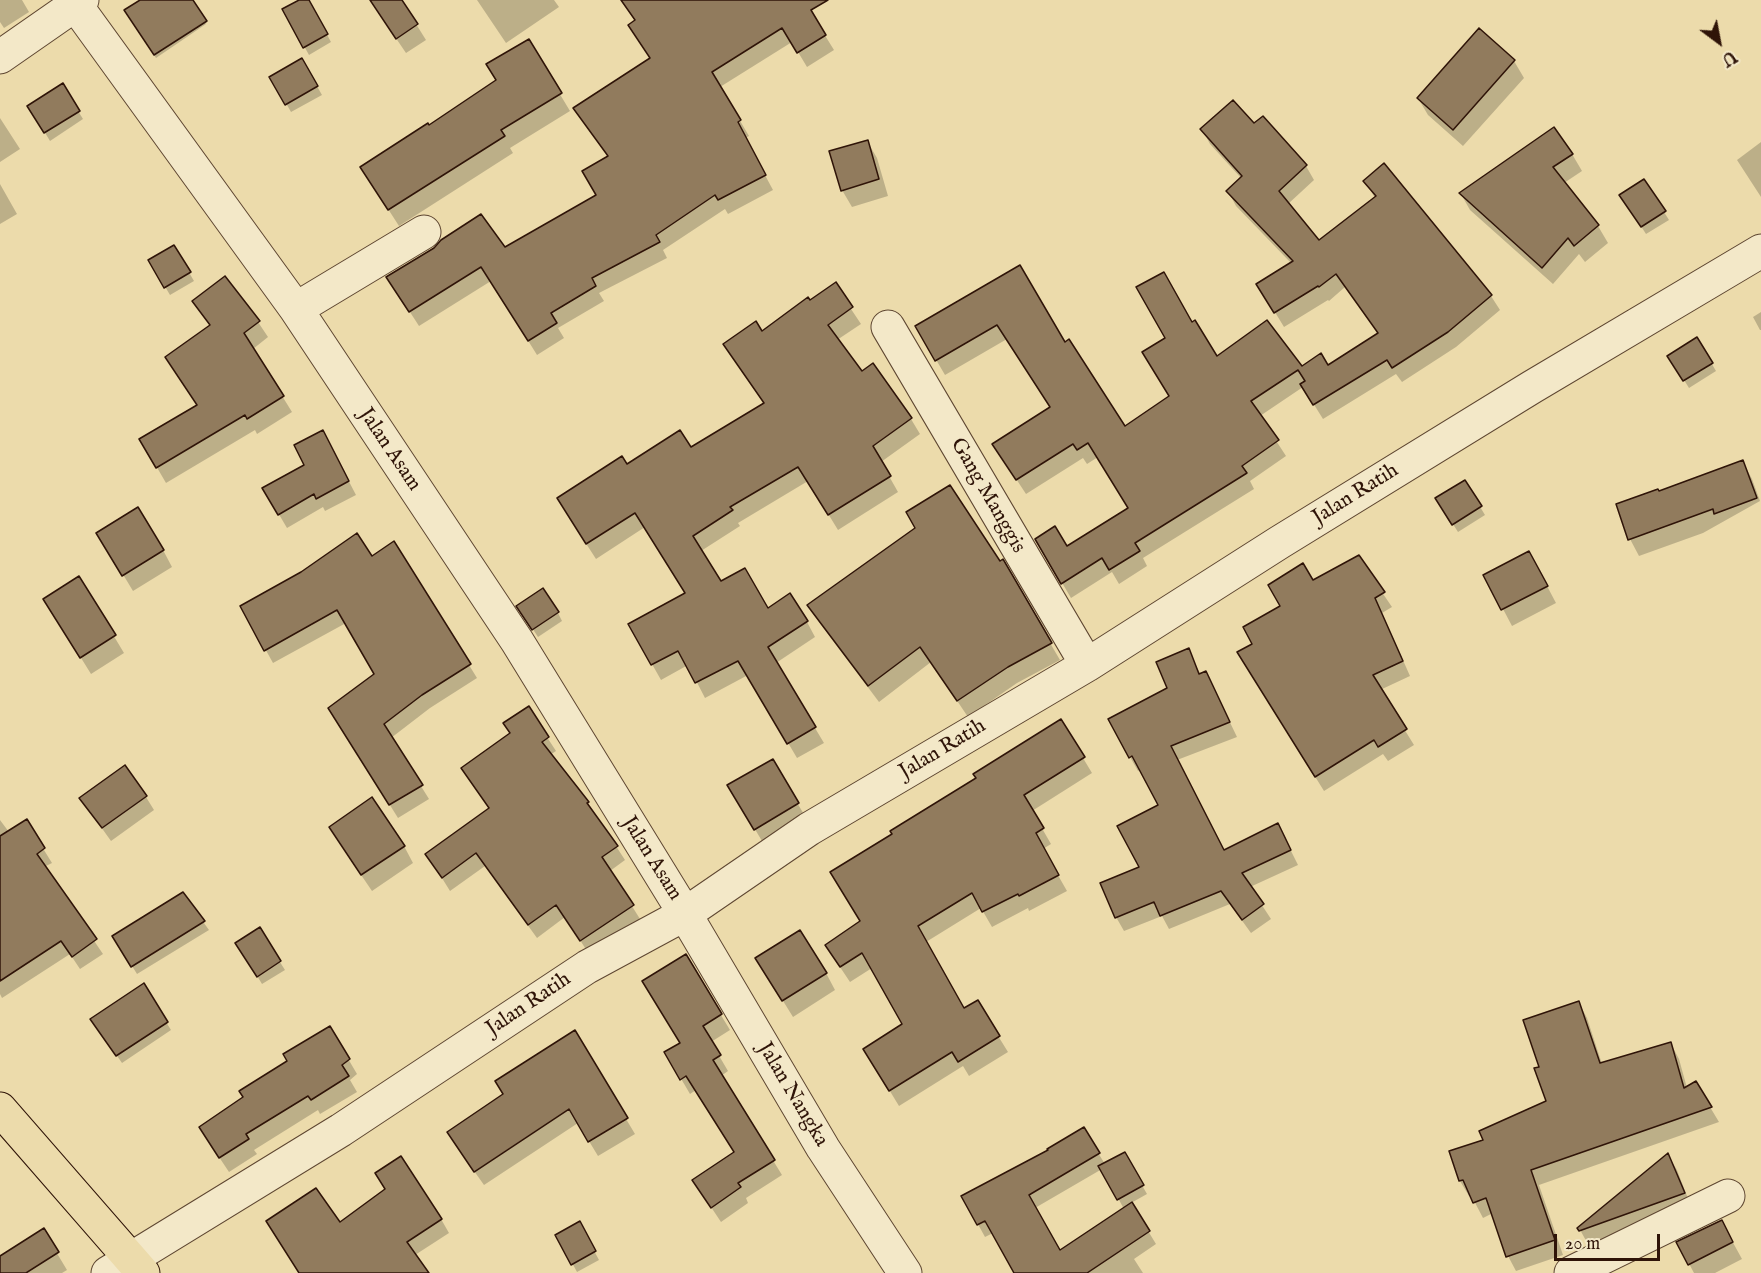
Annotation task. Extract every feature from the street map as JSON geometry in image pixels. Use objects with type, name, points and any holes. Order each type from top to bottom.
[{"type":"main road","points":[[0,1109],[127,1269]]},
{"type":"street","points":[[0,57],[77,2]]},
{"type":"street","name":"Jalan Asam","points":[[77,2],[296,309],[517,641],[685,914]]},
{"type":"street","points":[[296,309],[424,232]]},
{"type":"street","name":"Jalan Ratih","points":[[127,1269],[587,967],[685,914],[809,830],[1087,665],[1280,542],[1532,387],[1761,251]]},
{"type":"street","name":"Gang Manggis","points":[[888,327],[1087,665]]},
{"type":"street","name":"Jalan Nangka","points":[[685,914],[823,1148],[904,1273]]},
{"type":"street","points":[[1571,1273],[1728,1196]]},
{"type":"building","points":[[140,0],[193,0],[207,21],[154,55],[124,10]]},
{"type":"building","points":[[299,0],[309,0],[328,34],[303,48],[282,9]]},
{"type":"building","points":[[370,0],[402,0],[418,24],[396,39]]},
{"type":"building","points":[[621,0],[828,0],[811,10],[826,35],[797,53],[782,28],[712,72],[741,120],[738,122],[766,175],[718,200],[715,195],[656,235],[660,242],[592,278],[596,286],[551,313],[557,323],[528,341],[481,267],[409,312],[386,277],[434,248],[441,240],[481,214],[505,247],[596,195],[582,171],[608,156],[573,108],[650,58],[628,25],[635,20]]},
{"type":"building","points":[[1479,28],[1515,60],[1453,130],[1417,98]]},
{"type":"building","points":[[529,39],[562,93],[501,130],[505,136],[388,210],[360,167],[428,123],[429,125],[496,80],[486,64]]},
{"type":"building","points":[[302,58],[318,86],[285,105],[269,77]]},
{"type":"building","points":[[63,83],[80,111],[44,133],[27,106]]},
{"type":"building","points":[[1233,100],[1254,123],[1263,116],[1307,165],[1279,191],[1319,240],[1376,196],[1363,181],[1384,163],[1492,295],[1448,332],[1392,368],[1387,360],[1313,405],[1300,384],[1305,381],[1298,370],[1251,401],[1279,440],[1242,466],[1247,473],[1135,543],[1140,551],[1109,570],[1102,558],[1061,584],[1035,539],[1055,526],[1067,546],[1128,508],[1088,443],[1077,450],[1073,444],[1016,480],[992,444],[1050,407],[997,325],[935,361],[915,326],[1020,265],[1065,342],[1069,339],[1125,426],[1169,396],[1142,352],[1165,338],[1136,287],[1164,272],[1192,322],[1195,320],[1217,356],[1267,320],[1302,366],[1321,353],[1328,365],[1378,333],[1336,274],[1319,287],[1274,313],[1256,284],[1293,261],[1226,191],[1242,176],[1200,129]]},
{"type":"building","points":[[1554,127],[1573,154],[1553,167],[1599,225],[1574,246],[1568,238],[1542,268],[1459,193]]},
{"type":"building","points":[[868,140],[879,179],[841,191],[829,151]]},
{"type":"building","points":[[1644,179],[1666,211],[1641,227],[1619,195]]},
{"type":"building","points":[[174,245],[191,272],[164,288],[148,260]]},
{"type":"building","points":[[225,276],[260,321],[244,333],[284,396],[247,419],[245,415],[156,468],[139,439],[197,405],[165,357],[210,325],[192,301]]},
{"type":"building","points":[[836,282],[853,307],[828,325],[862,371],[873,363],[912,418],[873,446],[891,476],[828,515],[798,467],[730,507],[733,510],[693,536],[721,581],[745,568],[768,608],[790,593],[808,621],[768,647],[816,727],[787,744],[738,661],[695,683],[678,651],[651,665],[628,624],[685,593],[635,513],[586,544],[557,498],[622,456],[627,464],[680,430],[691,447],[764,403],[723,344],[756,321],[762,331],[808,297],[810,300]]},
{"type":"building","points":[[1697,337],[1713,363],[1683,381],[1667,356]]},
{"type":"building","points":[[323,430],[349,481],[316,499],[314,494],[278,515],[262,488],[304,465],[294,445]]},
{"type":"building","points":[[1743,460],[1757,498],[1714,514],[1713,509],[1628,540],[1616,504]]},
{"type":"building","points":[[1465,480],[1482,506],[1452,525],[1435,498]]},
{"type":"building","points":[[950,485],[1000,561],[1003,559],[1052,643],[1008,667],[957,701],[920,647],[868,686],[807,605],[915,528],[906,512]]},
{"type":"building","points":[[138,507],[164,550],[122,576],[96,533]]},
{"type":"building","points":[[357,533],[372,556],[394,541],[471,664],[422,695],[384,724],[423,785],[389,805],[328,708],[374,674],[337,610],[264,651],[240,606],[301,572]]},
{"type":"building","points":[[1529,551],[1548,586],[1501,610],[1483,575]]},
{"type":"building","points":[[1359,555],[1385,592],[1375,598],[1403,661],[1373,675],[1407,729],[1378,747],[1374,740],[1315,777],[1237,652],[1252,644],[1243,627],[1280,606],[1268,585],[1303,563],[1313,580]]},
{"type":"building","points":[[79,576],[116,635],[80,658],[43,599]]},
{"type":"building","points":[[543,588],[559,612],[532,630],[516,606]]},
{"type":"building","points":[[1189,648],[1199,674],[1206,671],[1230,722],[1171,746],[1224,850],[1278,823],[1291,850],[1242,873],[1264,904],[1242,920],[1221,891],[1160,916],[1154,902],[1115,918],[1100,883],[1139,867],[1117,826],[1158,805],[1132,756],[1129,758],[1108,719],[1167,688],[1156,662]]},
{"type":"building","points":[[529,706],[549,737],[542,742],[589,802],[587,803],[618,846],[602,857],[634,905],[580,941],[556,905],[528,925],[476,853],[442,878],[425,854],[489,808],[461,768],[510,733],[503,723]]},
{"type":"building","points":[[1061,719],[1085,757],[1024,795],[1044,828],[1036,833],[1059,875],[982,912],[972,893],[918,926],[964,1008],[978,1000],[1000,1036],[958,1062],[952,1052],[889,1091],[863,1049],[902,1024],[862,953],[840,967],[825,945],[860,921],[830,872],[892,834],[890,831],[976,778],[973,774]]},
{"type":"building","points":[[773,759],[799,803],[754,830],[727,785]]},
{"type":"building","points":[[125,765],[147,796],[102,828],[79,798]]},
{"type":"building","points":[[372,797],[405,846],[361,875],[329,827]]},
{"type":"building","points":[[27,819],[45,848],[37,854],[97,939],[72,957],[61,941],[0,981],[0,836]]},
{"type":"building","points":[[183,892],[205,921],[131,967],[112,936]]},
{"type":"building","points":[[260,927],[281,961],[257,977],[235,943]]},
{"type":"building","points":[[800,930],[827,973],[782,1001],[755,958]]},
{"type":"building","points":[[686,954],[722,1014],[703,1026],[721,1055],[713,1060],[775,1160],[738,1183],[741,1187],[711,1208],[692,1180],[734,1152],[686,1076],[680,1080],[664,1052],[680,1043],[642,981]]},
{"type":"building","points":[[144,983],[168,1022],[116,1056],[90,1019]]},
{"type":"building","points":[[1579,1001],[1600,1063],[1671,1042],[1684,1088],[1696,1081],[1712,1107],[1531,1170],[1555,1240],[1506,1257],[1486,1198],[1473,1203],[1463,1180],[1459,1181],[1449,1151],[1483,1140],[1479,1131],[1546,1101],[1534,1068],[1539,1067],[1523,1020]]},
{"type":"building","points":[[330,1026],[350,1059],[342,1065],[349,1076],[311,1100],[308,1096],[246,1134],[249,1139],[219,1158],[199,1127],[243,1097],[239,1091],[287,1061],[283,1054]]},
{"type":"building","points":[[575,1030],[628,1118],[588,1142],[569,1109],[474,1172],[447,1132],[503,1094],[495,1081]]},
{"type":"building","points":[[1084,1127],[1100,1153],[1029,1195],[1060,1250],[1132,1202],[1150,1231],[1087,1273],[1014,1273],[985,1221],[977,1225],[961,1196],[1048,1150]]},
{"type":"building","points":[[1125,1152],[1144,1185],[1117,1200],[1098,1166]]},
{"type":"building","points":[[1668,1153],[1685,1193],[1579,1231],[1577,1228]]},
{"type":"building","points":[[401,1156],[442,1219],[407,1242],[429,1273],[299,1273],[266,1221],[316,1188],[340,1222],[385,1189],[375,1173]]},
{"type":"building","points":[[1722,1220],[1733,1242],[1688,1265],[1676,1242]]},
{"type":"building","points":[[580,1221],[596,1251],[571,1265],[555,1235]]},
{"type":"building","points":[[44,1228],[59,1252],[26,1273],[0,1273],[0,1256]]}]
